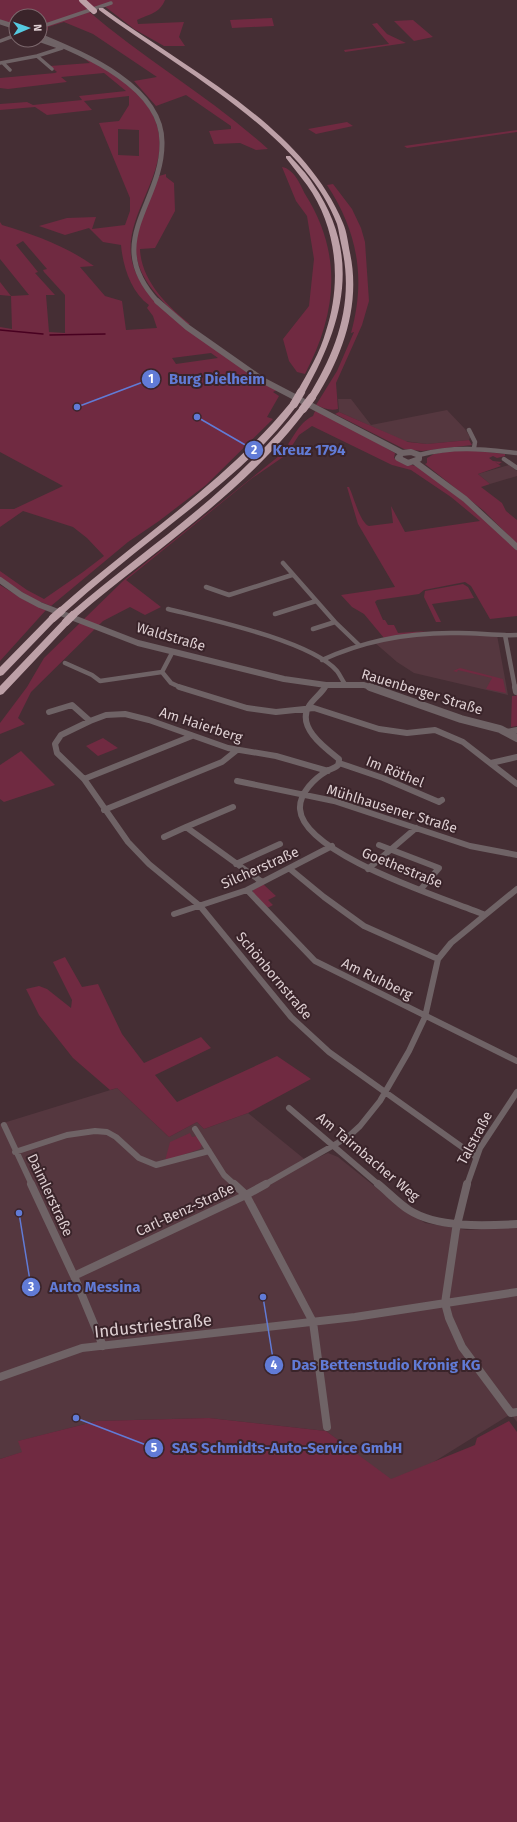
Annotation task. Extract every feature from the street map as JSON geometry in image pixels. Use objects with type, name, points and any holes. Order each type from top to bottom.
[{"type":"highway","points":[[0,673],[53,618],[122,558],[230,472],[272,431],[294,404],[317,366],[328,340],[337,309],[340,265],[335,239],[320,200],[294,164],[257,128],[121,32],[82,0]]},
{"type":"highway","points":[[0,692],[69,618],[241,476],[272,446],[312,397],[330,367],[341,341],[348,309],[350,292],[349,261],[346,239],[328,200],[303,163],[266,128],[231,101],[138,37],[90,0]]},
{"type":"street","points":[[48,24],[111,3]]},
{"type":"street","points":[[48,39],[80,52],[131,85],[152,110],[161,131],[161,159],[140,216],[133,248],[136,264],[144,284],[160,303],[207,342],[261,378],[288,394],[363,431],[402,453],[411,452],[419,455],[449,448],[474,448],[517,453]]},
{"type":"street","points":[[48,43],[86,59]]},
{"type":"street","points":[[2,63],[37,56],[62,48]]},
{"type":"street","points":[[37,56],[52,69]]},
{"type":"street","points":[[2,63],[10,70]]},
{"type":"street","points":[[469,430],[475,442],[474,448]]},
{"type":"street","points":[[402,453],[398,456],[402,461],[415,462],[465,499],[517,547]]},
{"type":"street","points":[[415,462],[420,458],[419,455]]},
{"type":"street","points":[[504,459],[517,468]]},
{"type":"street","points":[[283,563],[335,622],[359,644]]},
{"type":"street","points":[[206,587],[229,596],[275,579],[292,575]]},
{"type":"street","name":"Waldstraße","points":[[0,580],[21,595],[40,605],[138,643],[172,653],[284,679],[326,685],[345,684]]},
{"type":"street","points":[[275,614],[316,601]]},
{"type":"street","name":"Rauenberger Straße","points":[[168,609],[284,642],[304,650],[322,660],[340,674],[345,684],[364,685],[380,690],[506,732],[517,738]]},
{"type":"street","points":[[313,629],[335,622]]},
{"type":"street","points":[[322,660],[359,644],[437,634],[517,635]]},
{"type":"street","points":[[505,635],[515,680],[516,692]]},
{"type":"street","points":[[162,672],[172,653]]},
{"type":"street","points":[[65,662],[92,675],[100,681],[162,672]]},
{"type":"street","points":[[162,672],[171,683],[181,688],[232,704],[276,712],[307,708],[320,709],[379,729],[407,733],[435,730],[463,742],[517,784]]},
{"type":"street","points":[[326,685],[323,690],[313,699],[305,714],[308,729],[339,759],[339,763]]},
{"type":"street","points":[[49,712],[72,705],[90,721]]},
{"type":"street","name":"Am Haierberg","points":[[84,779],[57,753],[55,744],[61,735],[90,721],[106,715],[125,714],[149,720],[192,736],[237,750],[276,756],[328,771]]},
{"type":"street","points":[[506,732],[517,730]]},
{"type":"street","points":[[84,779],[192,736]]},
{"type":"street","points":[[104,810],[222,762],[237,750]]},
{"type":"street","points":[[491,763],[517,757]]},
{"type":"street","name":"Goethestraße","points":[[339,763],[312,783],[304,796],[300,809],[303,820],[332,846],[368,869],[485,915]]},
{"type":"street","name":"Im Röthel","points":[[339,763],[383,778],[439,802],[442,800]]},
{"type":"street","name":"Schönbornstraße","points":[[84,779],[104,810],[128,842],[149,864],[200,906],[291,1017],[329,1052],[476,1157]]},
{"type":"street","name":"Mühlhausener Straße","points":[[237,781],[334,801],[470,846],[517,856]]},
{"type":"street","points":[[164,837],[233,807]]},
{"type":"street","points":[[186,827],[262,882]]},
{"type":"street","points":[[368,869],[416,828]]},
{"type":"street","points":[[236,864],[280,844]]},
{"type":"street","points":[[380,845],[440,868],[420,889]]},
{"type":"street","name":"Silcherstraße","points":[[174,914],[247,890],[332,846]]},
{"type":"street","points":[[290,869],[364,926],[438,959]]},
{"type":"street","points":[[195,1129],[224,1175],[246,1196],[348,1137],[360,1126],[384,1092],[409,1051],[426,1017],[438,959],[451,943],[517,889]]},
{"type":"street","name":"Am Ruhberg","points":[[247,890],[315,961],[517,1061]]},
{"type":"street","name":"Talstraße","points":[[445,1303],[458,1223],[466,1186],[476,1157],[517,1092]]},
{"type":"street","name":"Am Tairnbacher Weg","points":[[289,1108],[409,1210],[434,1220],[458,1223]]},
{"type":"street","name":"Daimlerstraße","points":[[4,1125],[15,1152],[74,1276]]},
{"type":"street","points":[[15,1152],[81,1131],[103,1132],[115,1136],[140,1160],[149,1164],[156,1165],[209,1151]]},
{"type":"street","name":"Carl-Benz-Straße","points":[[74,1276],[246,1196],[312,1322]]},
{"type":"street","points":[[458,1223],[482,1226],[517,1224]]},
{"type":"street","points":[[74,1276],[103,1346]]},
{"type":"street","name":"Industriestraße","points":[[0,1377],[82,1348],[312,1322],[517,1292]]},
{"type":"street","points":[[445,1303],[447,1315],[456,1335],[471,1358],[511,1414],[517,1412]]},
{"type":"street","points":[[312,1322],[320,1361],[327,1427]]},
{"type":"shaded area","points":[[0,0],[165,0],[163,5],[157,11],[137,20],[138,24],[184,22],[179,37],[185,46],[164,46],[134,29],[103,5],[87,10],[132,46],[247,130],[268,149],[256,150],[240,143],[214,144],[209,131],[231,129],[231,126],[186,95],[156,106],[134,81],[157,77],[93,34],[64,22],[48,27],[48,8],[8,8],[8,23],[0,20]]},
{"type":"shaded area","points":[[272,18],[274,26],[232,28],[230,20]]},
{"type":"shaded area","points":[[413,20],[433,37],[414,41],[394,21]]},
{"type":"shaded area","points":[[377,23],[387,34],[406,43],[345,52],[344,50],[389,44],[372,24]]},
{"type":"shaded area","points":[[88,58],[130,86],[152,112],[159,137],[158,161],[133,231],[131,255],[139,279],[150,295],[186,328],[211,347],[277,390],[273,392],[279,396],[267,417],[273,419],[206,485],[159,521],[128,542],[51,606],[33,599],[0,578],[0,571],[27,590],[44,599],[104,556],[87,538],[73,527],[23,511],[0,527],[0,509],[14,509],[63,486],[0,452],[0,327],[12,329],[11,296],[29,295],[0,259],[0,222],[2,225],[38,237],[61,247],[94,266],[80,267],[105,296],[122,301],[126,330],[157,328],[153,316],[147,308],[149,305],[137,293],[129,278],[121,245],[103,242],[89,228],[65,235],[39,226],[67,218],[96,217],[92,229],[125,225],[130,211],[130,198],[99,123],[119,121],[129,105],[129,96],[84,101],[92,110],[47,115],[35,107],[0,110],[0,104],[27,102],[33,105],[82,100],[79,96],[126,91],[104,73],[61,77],[67,82],[8,89],[0,88],[0,78],[55,73],[57,72],[50,66],[90,63],[85,59]],"holes":[[[118,129],[139,130],[139,156],[118,155]],[[23,241],[47,269],[43,270],[44,272],[65,295],[65,333],[49,332],[46,295],[55,295],[35,273],[38,272],[16,245]],[[211,353],[218,358],[176,364],[172,358]]]},
{"type":"shaded area","points":[[347,122],[353,126],[316,134],[308,129]]},
{"type":"shaded area","points":[[517,130],[517,132],[407,148],[404,146]]},
{"type":"shaded area","points":[[282,167],[290,171],[299,182],[317,216],[326,239],[330,261],[331,284],[329,306],[324,329],[305,374],[297,372],[289,361],[283,339],[309,306],[314,259],[307,216],[296,201]]},
{"type":"shaded area","points":[[166,174],[166,177],[174,183],[175,211],[155,248],[140,249],[141,260],[150,282],[164,301],[190,324],[188,325],[168,307],[149,285],[142,274],[138,261],[136,247],[139,226],[159,176]]},
{"type":"shaded area","points":[[333,184],[352,209],[361,228],[365,242],[369,301],[362,325],[336,383],[338,409],[332,410],[316,405],[337,371],[354,332],[351,333],[356,313],[358,294],[356,256],[352,238],[338,203],[327,185]]},
{"type":"shaded area","points":[[0,282],[11,296],[0,295]]},
{"type":"shaded area","points":[[338,399],[351,399],[371,425],[447,410],[465,429],[470,437],[469,440],[427,444],[404,441],[339,412]]},
{"type":"shaded area","points":[[315,411],[329,416],[395,453],[394,458],[402,463],[416,466],[435,478],[491,524],[517,550],[517,616],[490,619],[471,586],[465,582],[424,590],[419,594],[377,600],[375,602],[383,620],[385,620],[388,625],[394,625],[398,633],[427,631],[384,638],[364,614],[352,607],[341,595],[395,587],[358,524],[347,487],[349,487],[363,520],[369,526],[393,523],[391,506],[405,532],[480,521],[451,497],[411,470],[392,465],[312,426],[299,435],[286,455],[251,479],[126,580],[161,607],[145,615],[130,607],[103,621],[31,692],[18,718],[25,724],[0,734],[0,723],[27,687],[44,658],[124,580],[279,456],[302,424],[313,416]]},
{"type":"shaded area","points":[[339,412],[408,442],[427,444],[469,440],[472,445],[422,451],[404,449],[335,414]]},
{"type":"shaded area","points":[[460,449],[505,454],[505,456],[497,458],[493,456],[489,458],[493,461],[502,462],[499,464],[495,462],[501,466],[478,474],[490,484],[481,487],[502,503],[506,511],[517,520],[517,544],[484,511],[425,464],[427,463],[427,458],[434,454]]},
{"type":"shaded area","points":[[509,465],[517,471],[517,476],[490,484],[478,474]]},
{"type":"shaded area","points":[[463,584],[468,587],[474,598],[432,604],[441,622],[436,622],[424,597],[425,591]]},
{"type":"shaded area","points":[[0,585],[28,602],[46,610],[0,661]]},
{"type":"shaded area","points":[[419,635],[497,635],[508,695],[414,673],[397,662],[374,642]]},
{"type":"shaded area","points":[[460,668],[503,679],[506,693],[486,689],[492,678],[458,670],[457,672],[453,671]]},
{"type":"shaded area","points":[[514,684],[517,686],[517,726],[511,727],[512,696],[516,696]]},
{"type":"shaded area","points":[[103,738],[118,748],[98,756],[86,746]]},
{"type":"shaded area","points":[[21,751],[55,785],[4,802],[0,799],[0,765]]},
{"type":"shaded area","points":[[263,884],[276,896],[268,900],[273,905],[267,908],[253,893],[253,890]]},
{"type":"shaded area","points":[[65,957],[82,987],[98,984],[122,1034],[144,1063],[201,1037],[211,1048],[155,1075],[177,1102],[277,1056],[311,1079],[248,1113],[204,1129],[197,1122],[169,1137],[117,1088],[110,1090],[73,1058],[39,1015],[26,989],[39,986],[47,989],[71,1008],[72,1000],[53,962]]},
{"type":"shaded area","points":[[117,1088],[169,1137],[197,1122],[204,1129],[248,1113],[308,1162],[328,1153],[338,1157],[399,1206],[425,1223],[467,1230],[517,1227],[517,1422],[511,1414],[432,1463],[390,1480],[326,1431],[209,1418],[97,1421],[19,1441],[23,1452],[0,1459],[0,1124]]},
{"type":"shaded area","points":[[190,1133],[192,1137],[197,1136],[202,1144],[200,1149],[165,1161],[170,1142]]},
{"type":"shaded area","points":[[209,1418],[326,1431],[391,1479],[475,1445],[477,1438],[509,1421],[517,1432],[517,1822],[0,1822],[0,1459],[22,1452],[18,1441],[97,1421]]},
{"type":"waterway","points":[[0,330],[43,334]]},
{"type":"waterway","points":[[50,335],[105,334]]},
{"type":"place","name":"Burg Dielheim","points":[[77,407]]},
{"type":"place","name":"Kreuz 1794","points":[[197,417]]},
{"type":"place","name":"Auto Messina","points":[[19,1213]]},
{"type":"place","name":"Das Bettenstudio Krönig KG","points":[[263,1297]]},
{"type":"place","name":"SAS Schmidts-Auto-Service GmbH","points":[[76,1418]]}]
